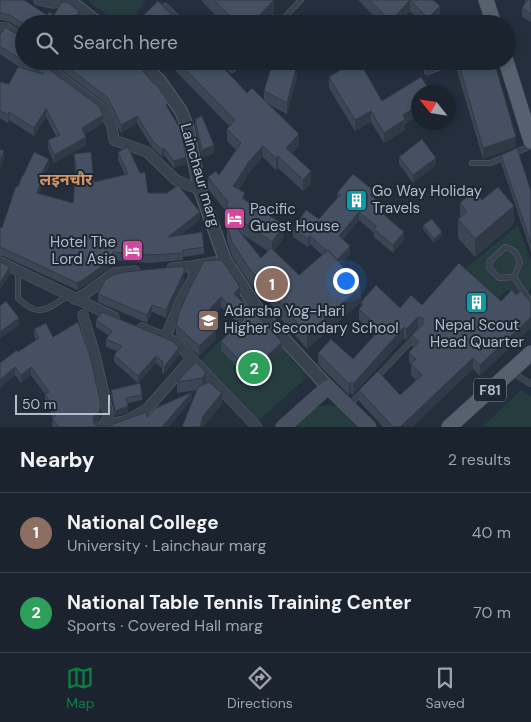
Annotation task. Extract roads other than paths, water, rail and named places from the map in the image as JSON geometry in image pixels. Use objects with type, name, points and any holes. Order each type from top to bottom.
[{"type":"main road","points":[[486,0],[491,15]]},
{"type":"main road","points":[[509,70],[531,141]]},
{"type":"main road","name":"F81","points":[[449,427],[531,353]]},
{"type":"main road","points":[[283,427],[328,387],[369,427]]},
{"type":"street","points":[[39,0],[52,3],[71,1],[81,15]]},
{"type":"street","points":[[0,28],[6,28],[15,34]]},
{"type":"street","points":[[51,70],[104,110],[112,127],[114,140],[147,152],[176,180],[200,190]]},
{"type":"street","name":"Lainchaur marg","points":[[149,70],[160,81],[181,111],[187,126],[200,190],[225,260],[260,313],[328,387]]},
{"type":"street","points":[[165,268],[193,266],[225,260]]},
{"type":"street","points":[[0,262],[72,298],[176,342],[257,427]]},
{"type":"street","points":[[165,338],[183,296],[194,277],[193,266]]},
{"type":"street","points":[[72,298],[85,294],[114,273],[147,270]]},
{"type":"street","points":[[83,315],[95,355],[108,412],[108,417],[102,426]]},
{"type":"street","points":[[102,426],[127,420],[147,409],[191,359]]},
{"type":"lane","points":[[287,15],[301,0]]},
{"type":"lane","points":[[165,6],[174,15]]},
{"type":"lane","points":[[427,72],[433,70]]},
{"type":"lane","points":[[472,163],[490,162],[531,146]]},
{"type":"lane","points":[[505,247],[512,248],[518,254],[520,262],[514,277],[499,278],[489,268],[490,261],[505,247]]},
{"type":"lane","points":[[18,271],[18,298],[29,309],[43,310],[72,298]]},
{"type":"lane","points":[[514,277],[531,302]]},
{"type":"lane","points":[[374,380],[420,332]]},
{"type":"lane","points":[[511,371],[531,384]]},
{"type":"lane","points":[[348,407],[367,386]]},
{"type":"place","name":"Go Way Holiday Travels","points":[[356,200]]},
{"type":"place","name":"Pacific Guest House","points":[[234,218]]},
{"type":"place","name":"Hotel The Lord Asia","points":[[132,251]]},
{"type":"place","name":"National College","points":[[272,284]]},
{"type":"place","name":"Nepal Scout Head Quarter","points":[[477,302]]},
{"type":"place","name":"Adarsha Yog-Hari Higher Secondary School","points":[[208,320]]},
{"type":"place","name":"National Table Tennis Training Center","points":[[254,368]]},
{"type":"district","name":"लइनचौर","points":[[66,179]]}]
